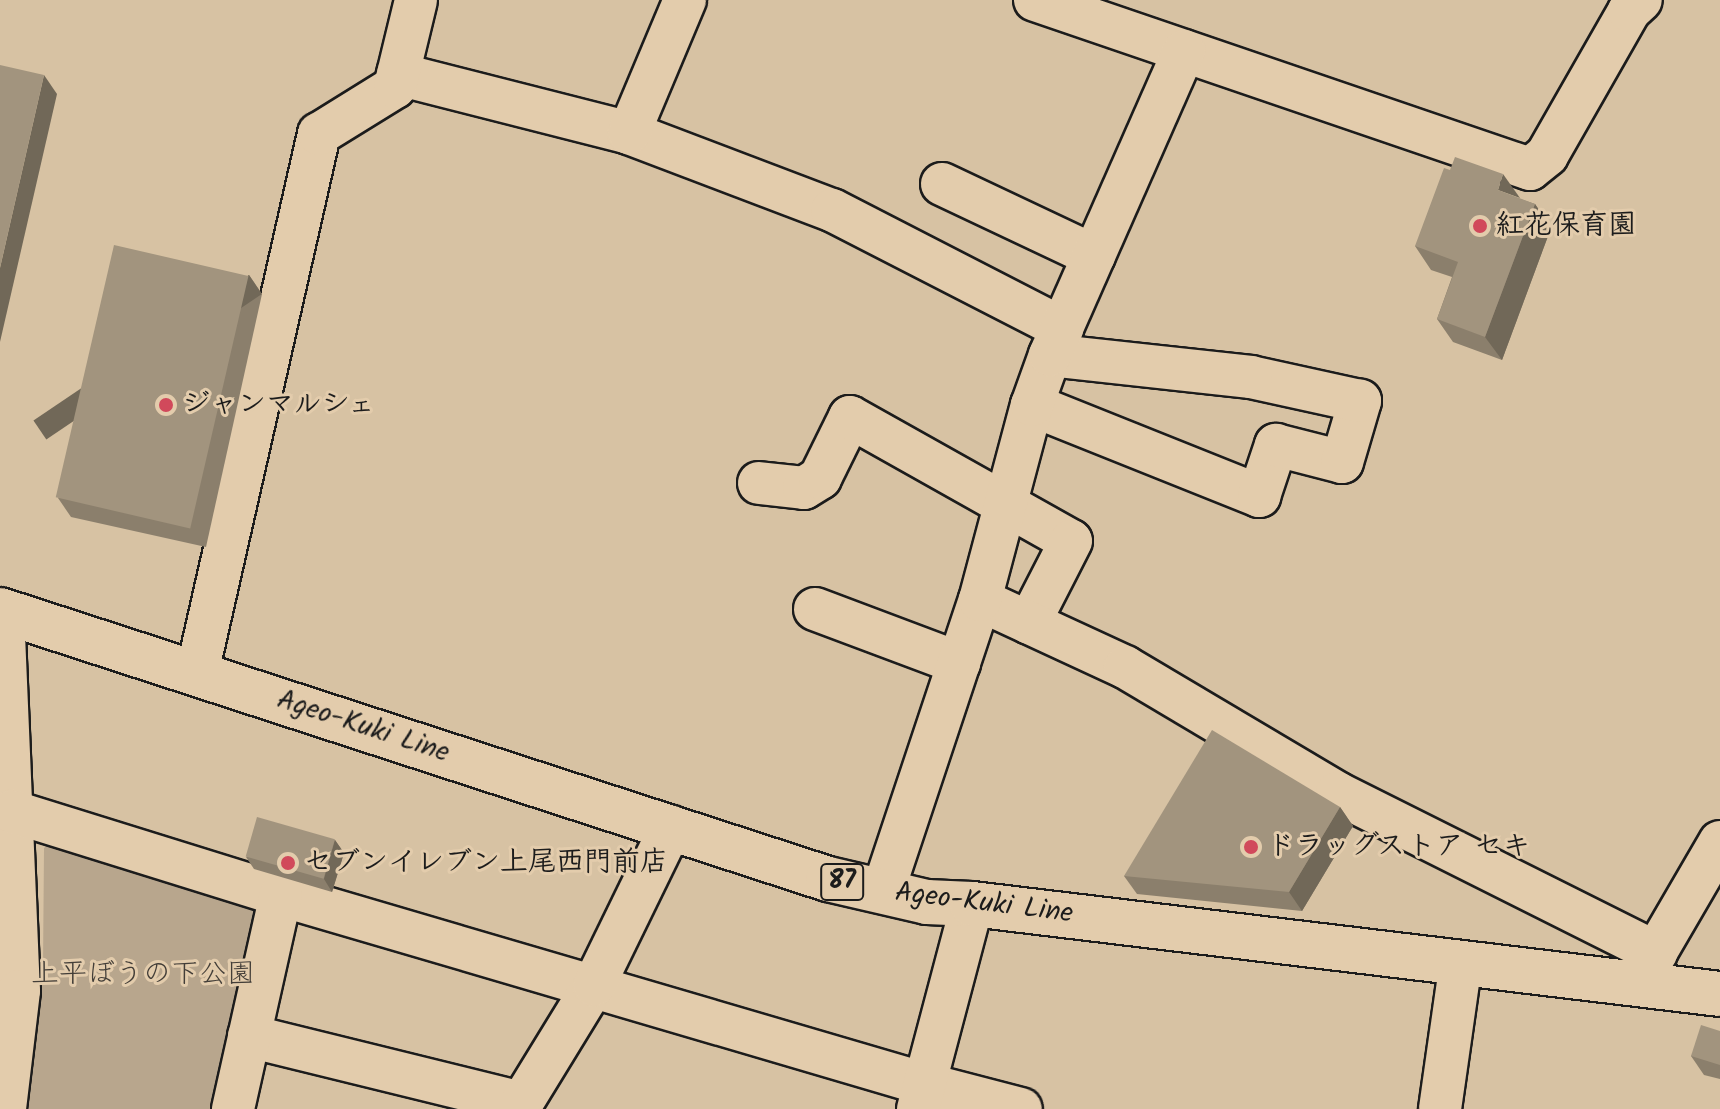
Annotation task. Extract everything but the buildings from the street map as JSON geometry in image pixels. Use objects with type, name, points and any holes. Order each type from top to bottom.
[{"type":"main road","name":"Ageo-Kuki Line","points":[[2,610],[828,879],[927,902],[972,904],[1461,962],[1646,968],[1720,994]]},
{"type":"street","points":[[197,673],[319,134],[395,87],[416,0]]},
{"type":"street","points":[[629,133],[685,0]]},
{"type":"street","points":[[1046,2],[1530,169],[1547,155],[1629,11],[1641,0]]},
{"type":"street","points":[[883,891],[980,600],[1032,405],[1056,342],[1184,51]]},
{"type":"street","points":[[398,74],[629,133],[832,210],[1056,342],[1251,377],[1360,401],[1342,462],[1276,445],[1259,496],[1032,405]]},
{"type":"street","points":[[942,184],[1094,256]]},
{"type":"street","points":[[759,483],[804,488],[820,478],[850,417],[1071,541],[1029,623]]},
{"type":"street","points":[[980,600],[1125,667],[1337,793],[1646,968],[1720,842]]},
{"type":"street","points":[[815,609],[959,663]]},
{"type":"street","points":[[2,610],[12,745],[11,811],[19,991],[5,1109]]},
{"type":"street","points":[[11,811],[281,895],[594,985],[921,1097],[1021,1109]]},
{"type":"street","points":[[249,1036],[520,1106],[594,985],[671,827]]},
{"type":"street","points":[[233,1109],[281,895]]},
{"type":"street","points":[[921,1097],[972,904]]},
{"type":"street","points":[[1440,1109],[1461,962]]},
{"type":"green space","name":"上平ぼうの下公園","points":[[54,839],[251,901],[259,912],[216,1109],[25,1109],[43,966],[44,848]]},
{"type":"place","name":"紅花保育園","points":[[1480,226]]},
{"type":"place","name":"ジャンマルシェ","points":[[166,405]]},
{"type":"place","name":"ドラッグストア セキ","points":[[1251,847]]},
{"type":"place","name":"セブンイレブン上尾西門前店","points":[[288,863]]}]
